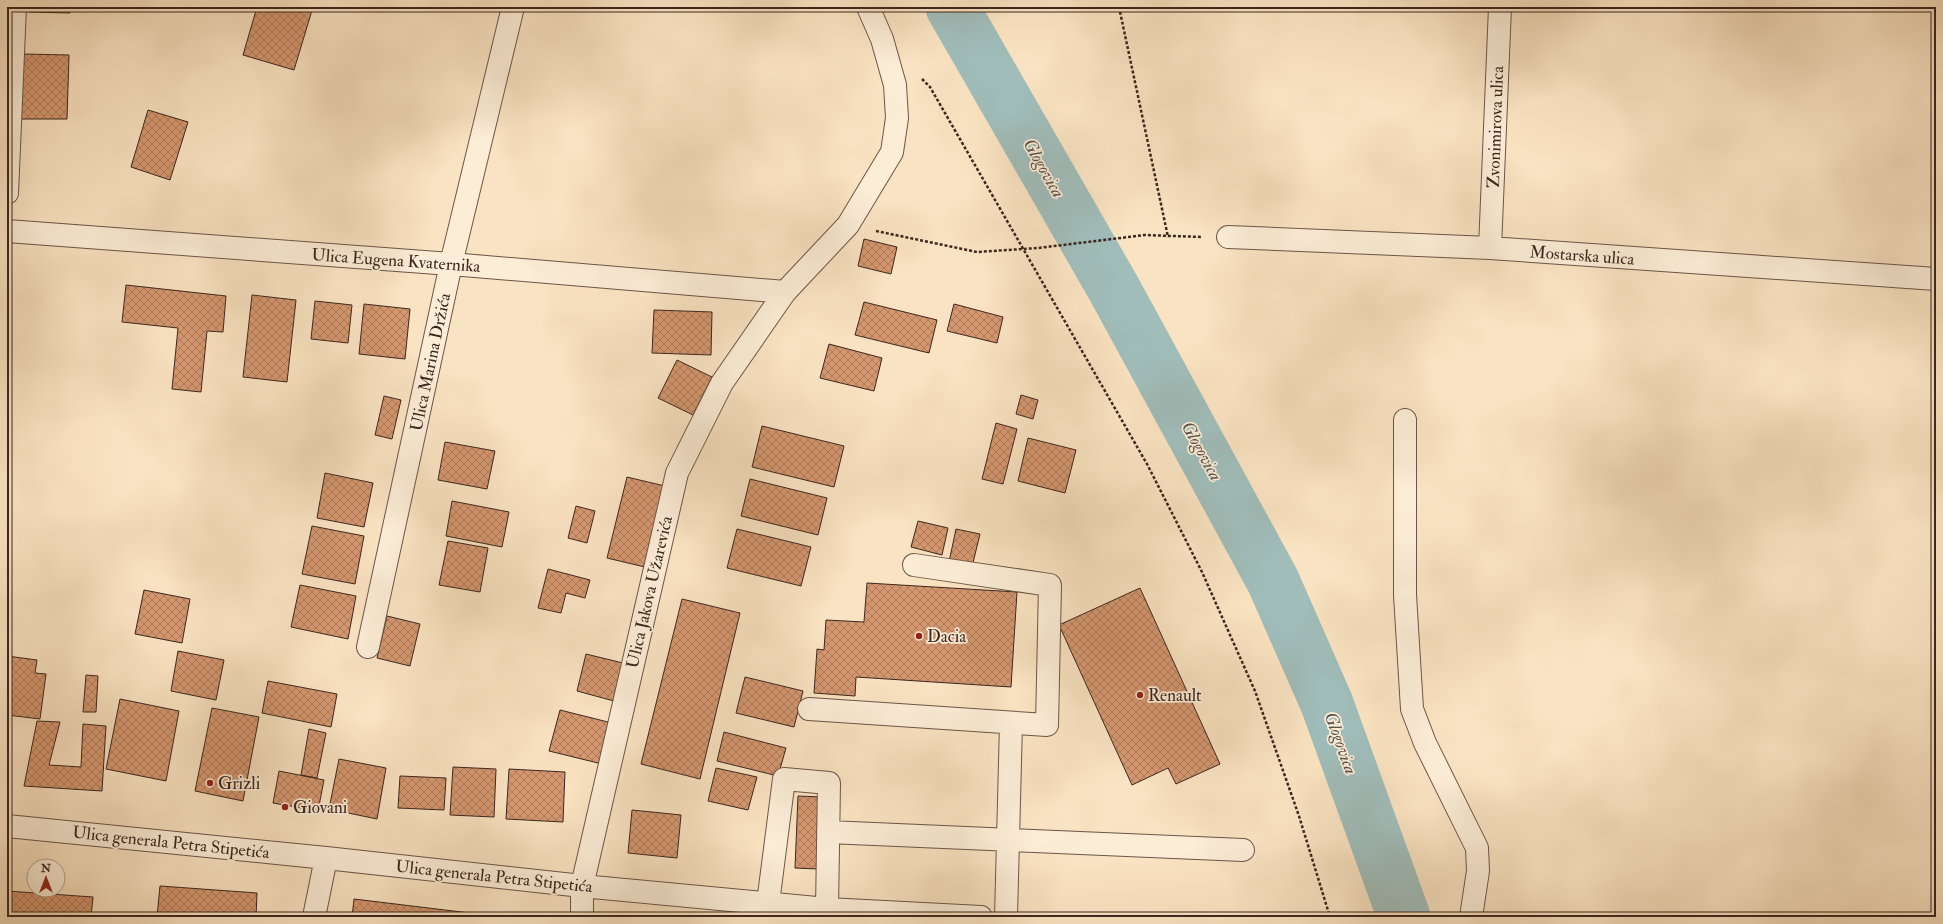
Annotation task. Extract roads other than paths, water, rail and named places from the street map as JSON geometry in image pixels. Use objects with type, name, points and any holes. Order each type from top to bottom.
[{"type":"street","points":[[7,193],[15,7]]},
{"type":"street","name":"Ulica Marina Držića","points":[[368,648],[452,264],[513,7]]},
{"type":"street","name":"Ulica Jakova Užarevića","points":[[582,917],[582,886],[676,473],[722,382],[785,292],[848,225],[892,152],[897,118],[895,85],[882,39],[868,7]]},
{"type":"street","name":"Zvonimirova ulica","points":[[1490,248],[1500,7]]},
{"type":"street","name":"Ulica Eugena Kvaternika","points":[[7,231],[452,264],[785,292]]},
{"type":"street","name":"Mostarska ulica","points":[[1228,237],[1490,248],[1936,279]]},
{"type":"street","points":[[1405,420],[1405,595],[1412,709],[1425,743],[1477,848],[1478,871],[1471,917]]},
{"type":"street","points":[[809,710],[1047,725],[1050,584],[914,564]]},
{"type":"street","points":[[1006,917],[1011,723]]},
{"type":"street","points":[[768,903],[784,779],[830,783],[827,909]]},
{"type":"street","name":"Ulica generala Petra Stipetića","points":[[7,826],[326,858],[582,886],[827,909],[860,914],[981,917]]},
{"type":"street","points":[[828,832],[1243,850]]},
{"type":"street","points":[[314,917],[326,858]]},
{"type":"waterway","name":"Glogovica","points":[[952,7],[1114,289],[1273,581],[1327,704],[1404,917]]},
{"type":"place","name":"Dacia","points":[[919,636]]},
{"type":"place","name":"Renault","points":[[1140,695]]},
{"type":"place","name":"Grizli","points":[[210,783]]},
{"type":"place","name":"Giovani","points":[[285,807]]}]
